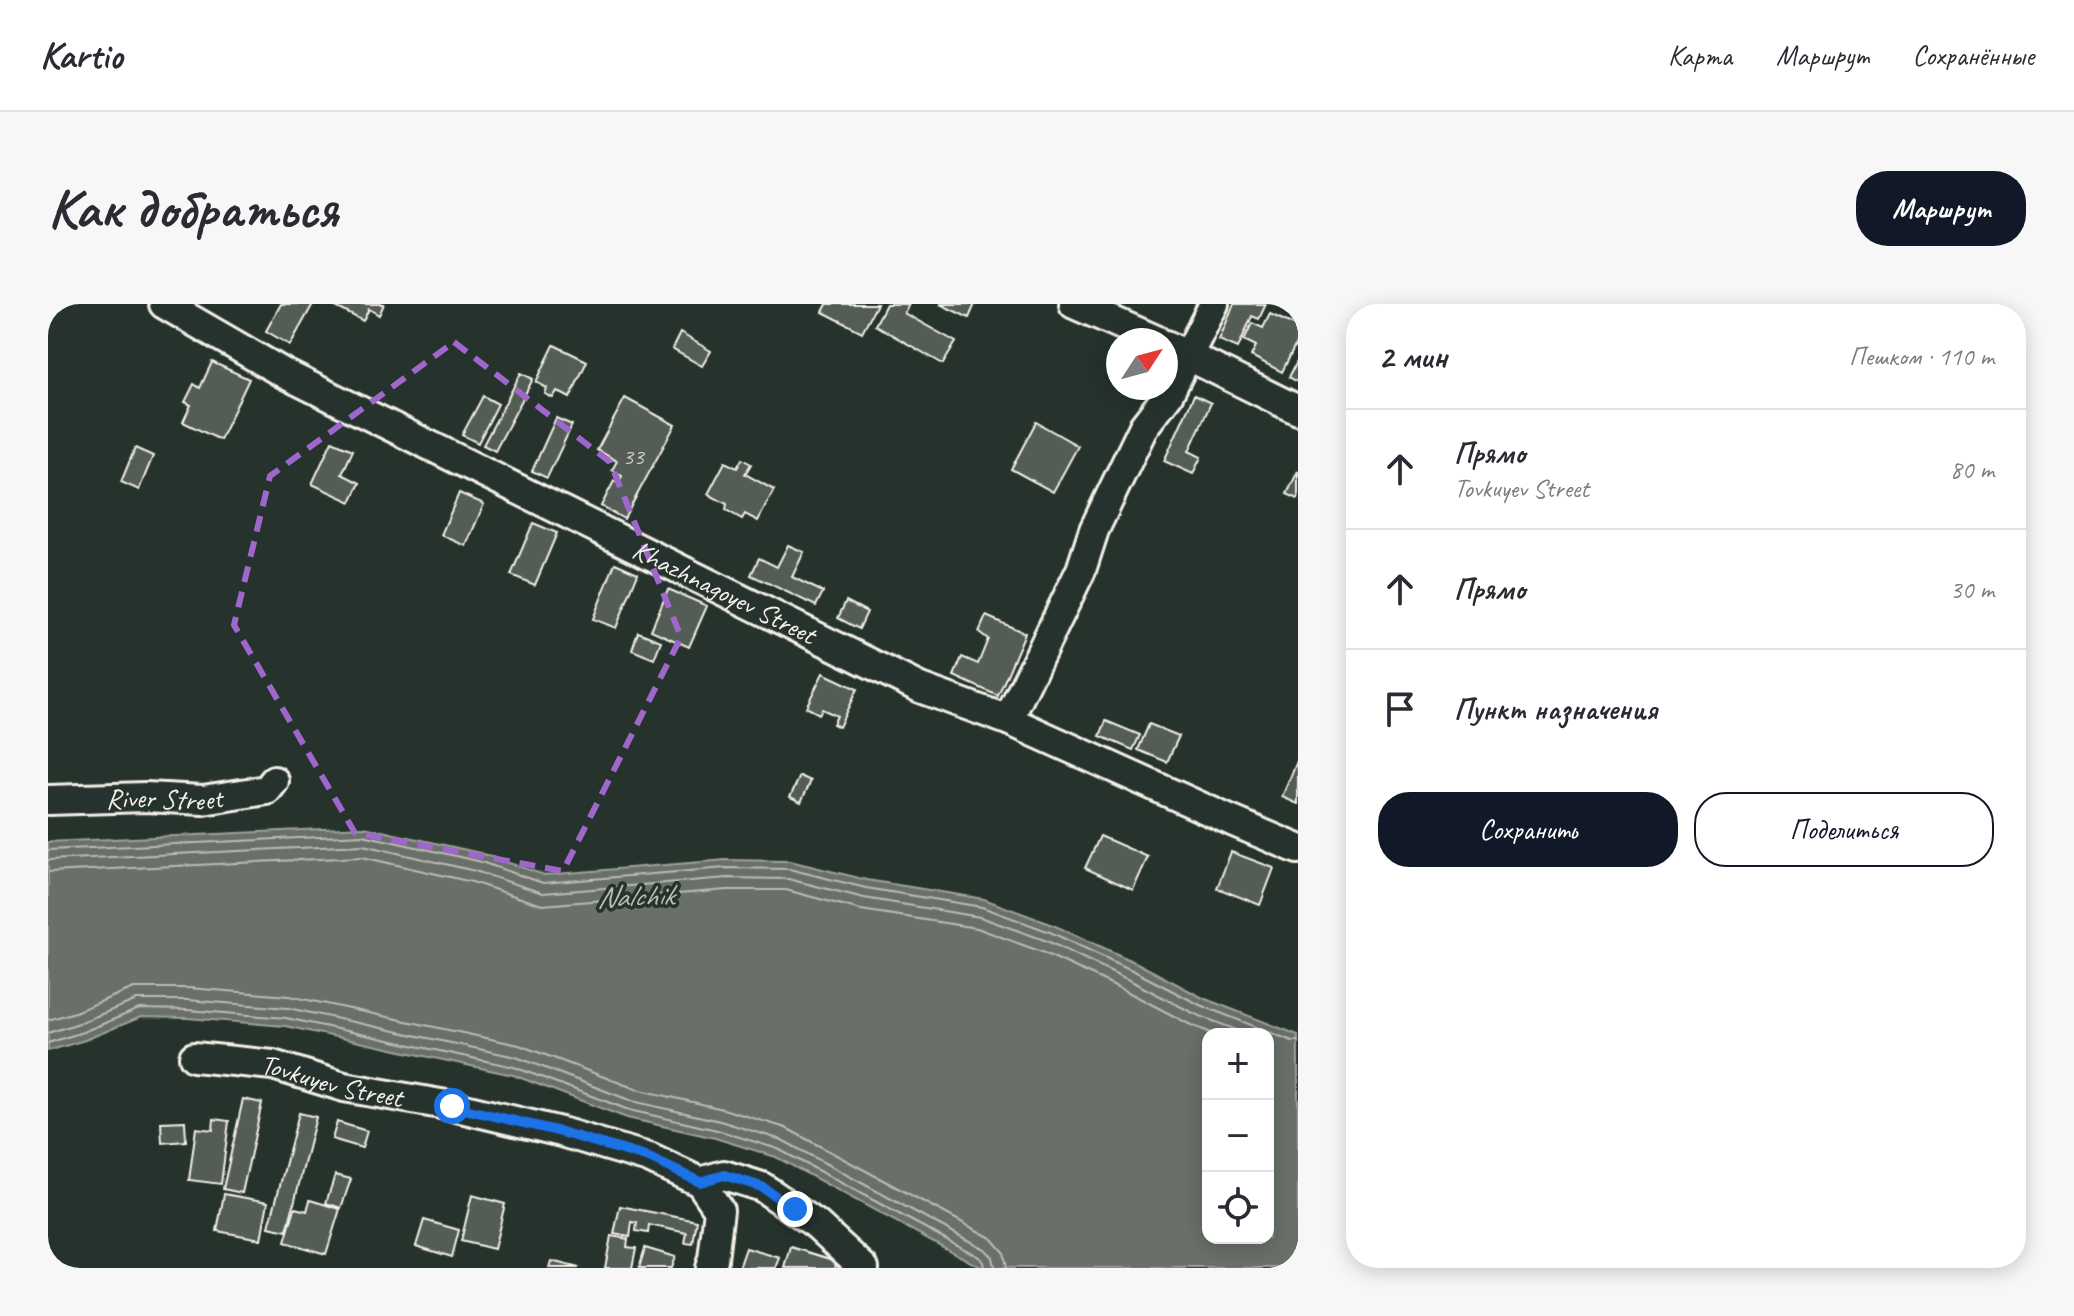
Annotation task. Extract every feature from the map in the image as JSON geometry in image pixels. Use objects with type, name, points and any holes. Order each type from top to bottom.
[{"type":"street","name":"Khazhnagoyev Street","points":[[164,304],[285,374],[920,688],[1008,720],[1298,849]]},
{"type":"street","points":[[1074,304],[1129,328]]},
{"type":"street","points":[[1214,304],[1178,350],[1298,410]]},
{"type":"street","points":[[1008,720],[1081,570],[1094,530],[1144,426],[1164,400]]},
{"type":"street","name":"River Street","points":[[48,800],[146,797],[203,800],[267,790],[274,781]]},
{"type":"street","name":"Tovkuyev Street","points":[[194,1057],[273,1065],[344,1087],[452,1106],[561,1132],[649,1158],[700,1182]]},
{"type":"street","points":[[710,1268],[719,1210],[700,1182],[724,1175],[762,1187],[816,1224],[864,1268]]},
{"type":"highlighted area","points":[[454,342],[610,462],[681,637],[563,871],[355,833],[234,625],[270,476]]},
{"type":"water","name":"Nalchik","points":[[364,827],[480,853],[544,875],[726,860],[790,861],[867,880],[984,899],[1053,925],[1137,963],[1203,998],[1298,1035],[1298,1268],[982,1268],[776,1157],[715,1138],[627,1118],[513,1075],[285,1026],[141,1017],[48,1051],[48,842]]},
{"type":"building","points":[[281,304],[313,304],[290,345],[266,331]]},
{"type":"building","points":[[330,304],[384,304],[379,315],[369,309],[363,321]]},
{"type":"building","points":[[827,304],[877,304],[862,332],[823,312]]},
{"type":"building","points":[[886,304],[909,304],[904,313],[956,342],[943,364],[875,325]]},
{"type":"building","points":[[940,304],[975,304],[969,318]]},
{"type":"building","points":[[1234,304],[1266,304],[1259,319],[1252,316],[1238,348],[1219,340]]},
{"type":"building","points":[[1270,314],[1298,327],[1298,340],[1282,372],[1251,356],[1256,346],[1244,340],[1252,323],[1263,328]]},
{"type":"building","points":[[680,333],[711,351],[702,366],[672,349]]},
{"type":"building","points":[[554,345],[587,361],[570,398],[557,391],[553,398],[545,394],[547,388],[536,382]]},
{"type":"building","points":[[1298,360],[1298,382],[1289,377]]},
{"type":"building","points":[[212,362],[249,379],[220,440],[183,422],[191,405],[185,402],[194,384],[200,388]]},
{"type":"building","points":[[521,373],[533,379],[495,451],[483,445]]},
{"type":"building","points":[[1194,395],[1211,403],[1189,451],[1201,457],[1193,474],[1164,461]]},
{"type":"building","points":[[483,396],[498,404],[478,443],[462,435]]},
{"type":"building","points":[[625,398],[675,425],[624,519],[601,506],[614,481],[618,483],[622,476],[612,470],[617,461],[597,450]]},
{"type":"building","points":[[556,418],[572,425],[547,478],[532,471]]},
{"type":"building","points":[[1036,422],[1078,446],[1053,492],[1011,469]]},
{"type":"building","points":[[332,441],[353,450],[342,474],[360,483],[351,502],[312,484]]},
{"type":"building","points":[[135,448],[153,456],[139,490],[121,482]]},
{"type":"building","points":[[742,459],[751,464],[745,474],[774,490],[758,521],[745,514],[742,519],[726,510],[727,504],[708,494],[725,462],[737,468]]},
{"type":"building","points":[[1298,471],[1298,499],[1287,494]]},
{"type":"building","points":[[459,493],[484,504],[466,546],[441,535]]},
{"type":"building","points":[[533,523],[557,533],[535,585],[511,575]]},
{"type":"building","points":[[788,545],[804,552],[792,577],[823,592],[816,606],[751,575],[759,558],[777,567]]},
{"type":"building","points":[[615,563],[638,573],[616,628],[593,619]]},
{"type":"building","points":[[668,589],[707,606],[689,647],[651,630]]},
{"type":"building","points":[[846,601],[867,612],[859,629],[838,618]]},
{"type":"building","points":[[986,616],[1025,633],[998,696],[954,676],[962,657],[978,664],[988,639],[979,632]]},
{"type":"building","points":[[638,632],[661,641],[654,659],[632,650]]},
{"type":"building","points":[[823,673],[857,689],[839,727],[833,724],[837,716],[822,709],[819,714],[806,707]]},
{"type":"building","points":[[1106,721],[1140,735],[1133,750],[1100,736]]},
{"type":"building","points":[[1149,724],[1179,736],[1167,762],[1138,750]]},
{"type":"building","points":[[1298,759],[1298,804],[1282,797]]},
{"type":"building","points":[[800,776],[811,781],[801,802],[790,797]]},
{"type":"building","points":[[1100,836],[1148,857],[1133,890],[1085,868]]},
{"type":"building","points":[[1231,852],[1274,868],[1260,905],[1217,888]]},
{"type":"building","points":[[243,1099],[262,1103],[242,1193],[223,1189]]},
{"type":"building","points":[[299,1113],[316,1117],[287,1231],[269,1227]]},
{"type":"building","points":[[214,1119],[229,1121],[221,1184],[189,1180],[196,1128],[213,1130]]},
{"type":"building","points":[[185,1121],[186,1141],[162,1143],[161,1122]]},
{"type":"building","points":[[337,1122],[367,1131],[362,1148],[332,1139]]},
{"type":"building","points":[[335,1175],[351,1179],[341,1208],[326,1203]]},
{"type":"building","points":[[224,1194],[268,1202],[261,1239],[217,1231]]},
{"type":"building","points":[[472,1195],[505,1204],[494,1249],[461,1241]]},
{"type":"building","points":[[310,1200],[340,1209],[326,1254],[285,1242],[295,1208],[307,1211]]},
{"type":"building","points":[[620,1206],[697,1221],[693,1244],[685,1243],[687,1233],[649,1225],[648,1233],[636,1231],[637,1223],[632,1222],[630,1237],[614,1234]]},
{"type":"building","points":[[424,1220],[459,1230],[452,1257],[416,1246]]},
{"type":"building","points":[[611,1236],[628,1239],[627,1247],[636,1248],[632,1268],[605,1268]]},
{"type":"building","points":[[791,1247],[837,1261],[835,1268],[785,1268]]},
{"type":"building","points":[[645,1248],[675,1257],[671,1268],[639,1268]]},
{"type":"building","points":[[746,1248],[780,1258],[776,1268],[739,1268]]},
{"type":"building","points":[[551,1261],[579,1268],[549,1268]]},
{"type":"route","points":[[452,1106],[561,1132],[649,1158],[700,1182],[724,1175],[762,1187],[795,1209]]}]
